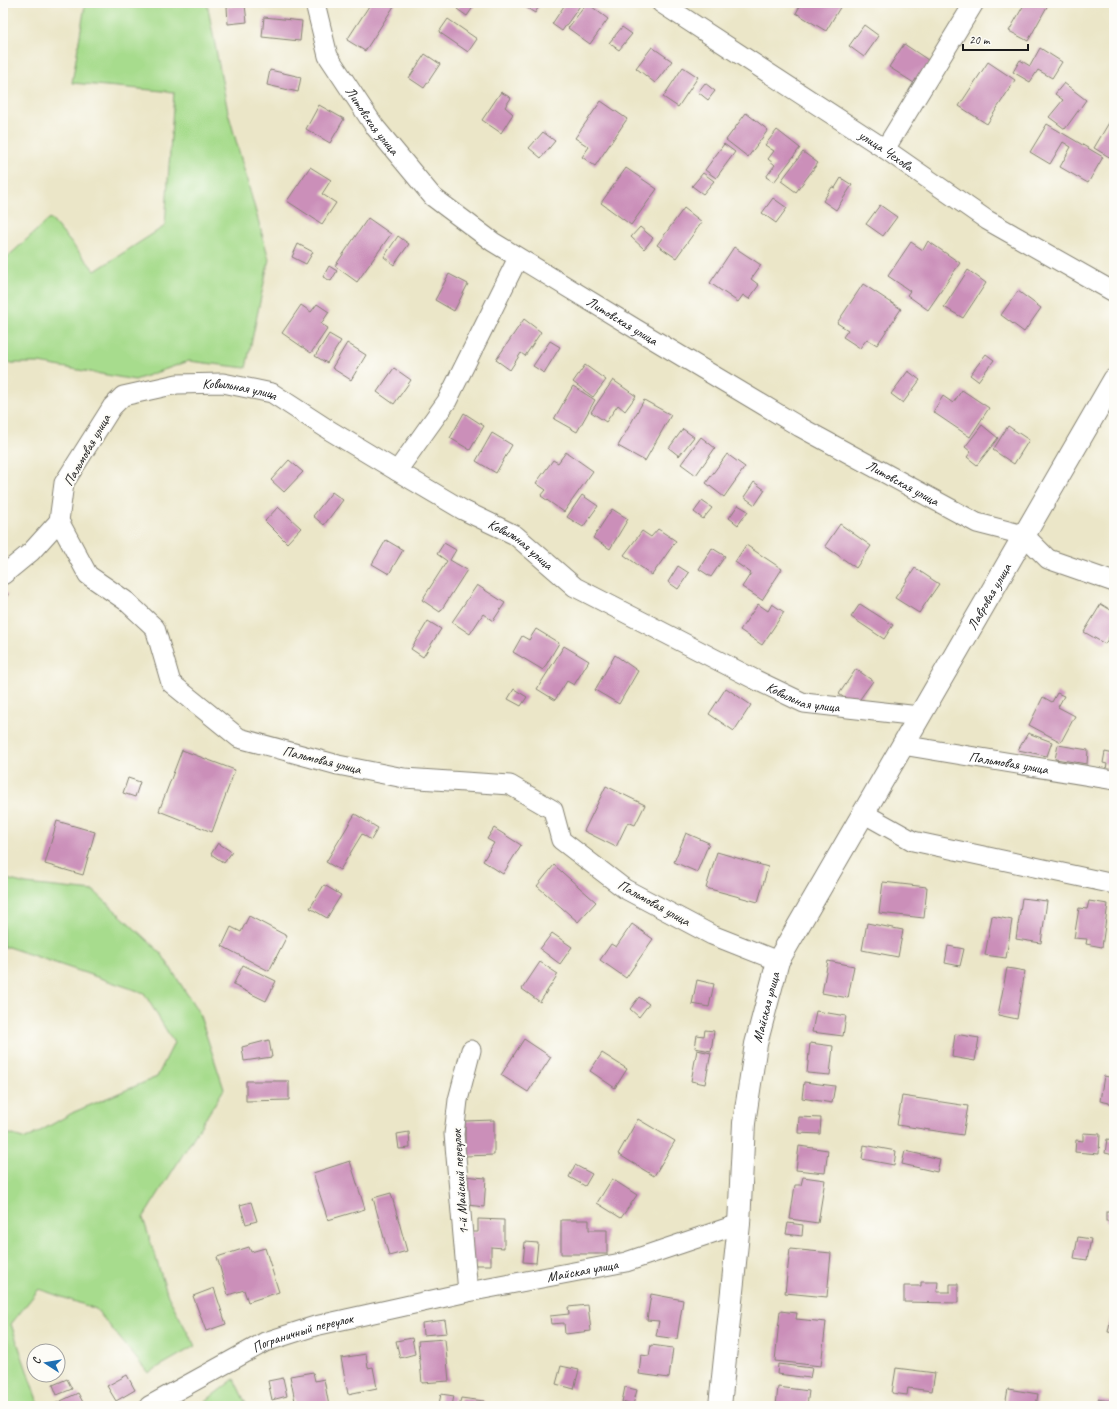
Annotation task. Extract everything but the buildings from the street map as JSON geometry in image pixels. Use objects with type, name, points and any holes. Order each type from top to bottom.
[{"type":"street","name":"Литовская улица","points":[[315,3],[328,56],[375,127],[433,197],[493,242],[518,258],[800,427],[977,523],[1024,535]]},
{"type":"street","name":"улица Чехова","points":[[661,3],[885,149],[987,220],[1114,292]]},
{"type":"street","points":[[885,149],[974,3]]},
{"type":"street","points":[[397,472],[447,401],[518,258]]},
{"type":"street","name":"Лавровая улица","points":[[863,813],[1114,380]]},
{"type":"street","name":"Ковыльная улица","points":[[123,396],[177,384],[223,383],[272,393],[328,430],[397,472],[463,510],[516,535],[575,587],[804,703],[920,716]]},
{"type":"street","name":"Пальмовая улица","points":[[123,396],[112,407],[64,482],[59,521],[88,575],[126,601],[155,628],[171,682],[239,738],[338,765],[404,778],[510,785],[553,810],[561,840],[625,890],[712,936],[778,961]]},
{"type":"street","points":[[3,575],[31,552],[59,521]]},
{"type":"street","points":[[1024,535],[1048,559],[1114,582]]},
{"type":"street","name":"Пальмовая улица","points":[[902,745],[1114,780]]},
{"type":"street","points":[[863,813],[913,841],[1114,884]]},
{"type":"street","name":"Майская улица","points":[[720,1406],[739,1224],[745,1116],[756,1044],[778,961],[863,813]]},
{"type":"street","name":"1-й Майский переулок","points":[[468,1292],[454,1134],[458,1100],[471,1050]]},
{"type":"street","name":"Майская улица","points":[[468,1292],[626,1262],[739,1224]]},
{"type":"street","name":"Пограничный переулок","points":[[149,1406],[265,1342],[315,1326],[468,1292]]},
{"type":"green space","points":[[84,3],[207,3],[228,112],[269,259],[246,368],[189,361],[135,380],[39,363],[3,363],[3,261],[50,218],[95,271],[165,226],[174,92],[72,83],[85,5]]},
{"type":"green space","points":[[3,878],[26,884],[94,891],[161,953],[199,1013],[224,1089],[143,1218],[168,1296],[195,1346],[148,1373],[96,1309],[39,1289],[11,1324],[26,1368],[26,1383],[31,1383],[39,1406],[3,1406],[3,1132],[26,1139],[74,1112],[157,1077],[174,1043],[144,993],[8,947],[3,947]]},
{"type":"green space","points":[[234,1379],[247,1406],[199,1406]]}]
